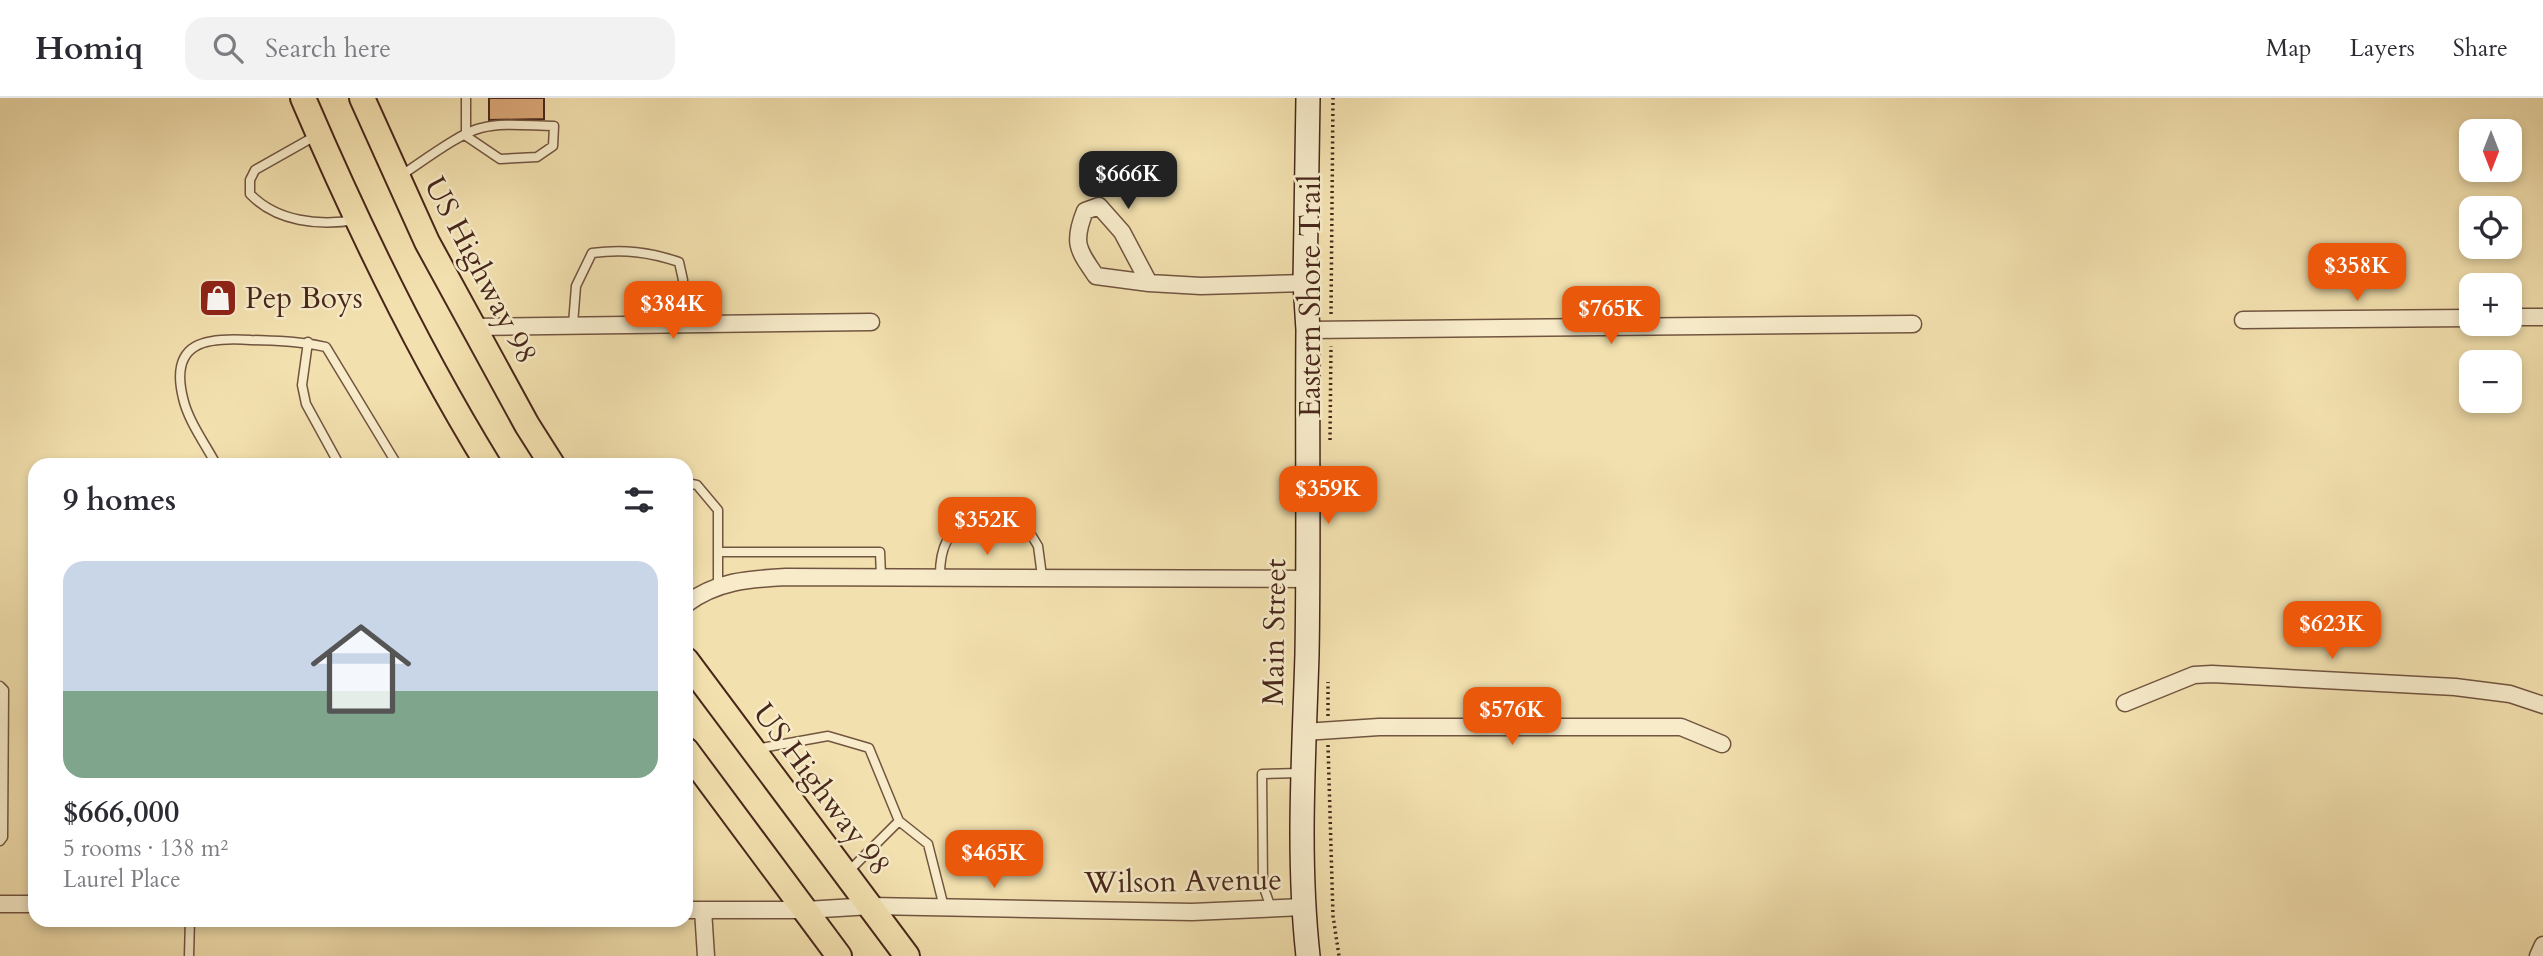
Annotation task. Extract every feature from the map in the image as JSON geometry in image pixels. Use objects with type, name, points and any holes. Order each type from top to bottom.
[{"type":"main road","points":[[303,98],[359,220],[457,413],[484,458]]},
{"type":"main road","name":"US Highway 98","points":[[362,98],[427,242],[548,458]]},
{"type":"main road","name":"Main Street","points":[[1308,98],[1303,773],[1303,907],[1308,956]]},
{"type":"main road","name":"US Highway 98","points":[[693,669],[907,956]]},
{"type":"main road","points":[[693,759],[839,956]]},
{"type":"street","points":[[1149,282],[1122,232],[1099,206],[1085,211],[1078,228],[1077,248],[1096,276],[1149,282],[1201,286],[1305,284]]},
{"type":"street","points":[[2522,317],[2543,317]]},
{"type":"street","points":[[2243,320],[2319,322],[2459,318]]},
{"type":"street","points":[[474,327],[680,322],[870,322]]},
{"type":"street","points":[[1308,330],[1913,324]]},
{"type":"street","points":[[693,599],[704,590],[737,579],[940,575],[1306,579]]},
{"type":"street","points":[[2125,703],[2193,675],[2212,674],[2455,687],[2510,694],[2543,705]]},
{"type":"street","points":[[1304,732],[1681,727],[1722,744]]},
{"type":"street","points":[[0,904],[28,904]]},
{"type":"street","name":"Wilson Avenue","points":[[693,910],[806,910],[871,906],[1192,912],[1303,907]]},
{"type":"street","points":[[704,910],[706,956]]},
{"type":"street","points":[[2538,956],[2543,944]]},
{"type":"lane","points":[[466,98],[466,136]]},
{"type":"lane","points":[[397,177],[479,128],[554,126],[553,146],[537,157],[500,159],[466,136]]},
{"type":"lane","points":[[318,134],[256,170],[250,180],[250,194],[265,210],[324,226],[359,220]]},
{"type":"lane","points":[[573,324],[576,286],[592,253],[610,251],[648,251],[679,262],[683,280],[680,322]]},
{"type":"lane","points":[[213,458],[183,401],[180,381],[183,362],[188,353],[195,345],[213,338],[308,342],[326,346],[393,458]]},
{"type":"lane","points":[[308,342],[302,385],[306,404],[336,458]]},
{"type":"lane","points":[[693,484],[697,485],[718,510],[718,586]]},
{"type":"lane","points":[[940,575],[940,550],[950,537],[967,523],[990,520],[1027,528],[1038,546],[1042,576]]},
{"type":"lane","points":[[718,552],[880,551],[881,576]]},
{"type":"lane","points":[[0,685],[4,690],[3,837],[0,841]]},
{"type":"lane","points":[[753,750],[828,736],[869,748],[899,821],[928,844],[944,908]]},
{"type":"lane","points":[[1271,909],[1263,886],[1262,774],[1303,773]]},
{"type":"lane","points":[[847,874],[899,821]]},
{"type":"lane","points":[[189,956],[190,927]]},
{"type":"path","name":"Eastern Shore Trail","points":[[1330,440],[1333,98]]},
{"type":"path","points":[[1328,675],[1334,916],[1339,956]]},
{"type":"building","points":[[489,98],[544,98],[544,119],[489,120]]},
{"type":"place","name":"Pep Boys","points":[[218,298]]}]
